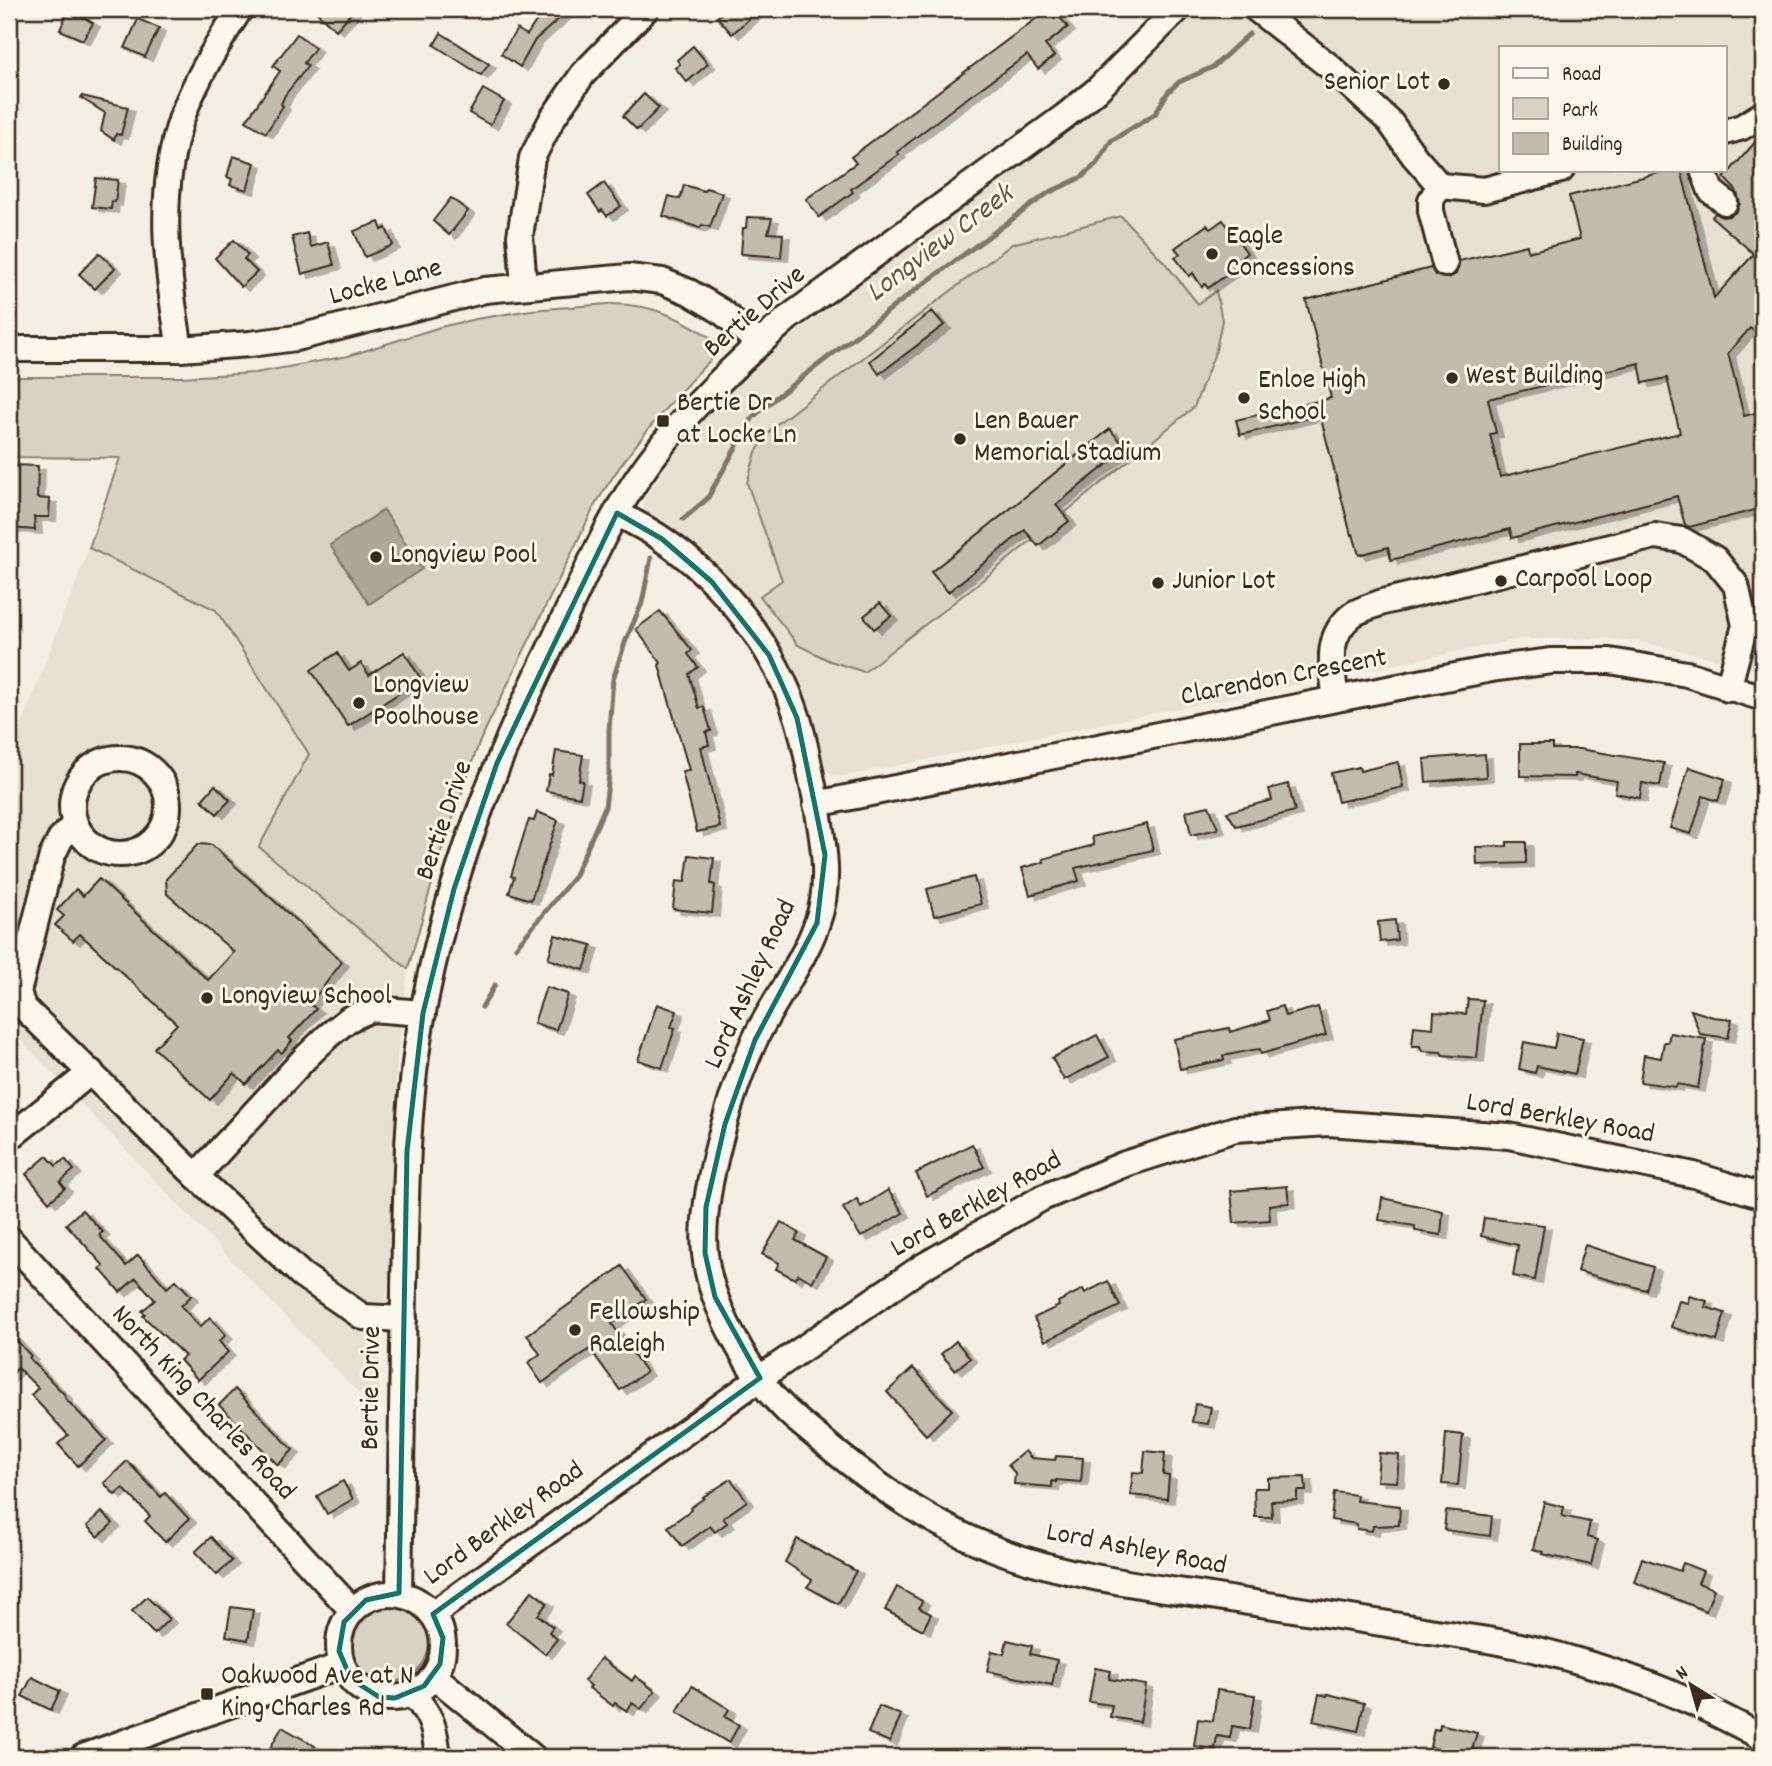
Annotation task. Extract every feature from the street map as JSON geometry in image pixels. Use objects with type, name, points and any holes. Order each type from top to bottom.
[{"type":"street","points":[[180,349],[170,293],[164,218],[167,179],[183,116],[209,59],[240,9]]},
{"type":"street","points":[[524,285],[520,236],[532,158],[552,119],[583,74],[646,9]]},
{"type":"street","name":"Bertie Drive","points":[[399,1594],[407,1151],[423,1013],[454,888],[497,764],[521,706],[617,513],[648,463],[673,433],[759,343],[788,318],[1065,116],[1105,82],[1178,9]]},
{"type":"street","points":[[1256,9],[1329,66],[1390,122],[1440,186],[1484,190],[1554,172]]},
{"type":"street","points":[[1726,132],[1742,127],[1763,114]]},
{"type":"street","points":[[1704,172],[1711,191],[1725,202]]},
{"type":"street","points":[[1440,186],[1431,200],[1431,211],[1445,264]]},
{"type":"street","name":"Locke Lane","points":[[9,349],[180,349],[250,344],[296,338],[446,298],[524,285],[629,277],[662,281],[689,292],[713,306],[759,343]]},
{"type":"street","name":"Lord Ashley Road","points":[[617,513],[662,539],[691,563],[712,582],[753,629],[782,680],[797,718],[817,804],[826,875],[817,923],[759,1031],[746,1063],[725,1124],[706,1208],[705,1253],[715,1297],[736,1340],[760,1378],[784,1408],[885,1491],[923,1515],[1000,1551],[1087,1577],[1537,1650],[1603,1668],[1726,1718],[1763,1738]]},
{"type":"street","points":[[1336,699],[1331,650],[1336,633],[1352,615],[1383,602],[1655,536],[1682,540],[1715,559],[1736,584],[1745,625],[1728,689]]},
{"type":"street","name":"Clarendon Crescent","points":[[817,804],[1336,699],[1497,668],[1552,661],[1610,661],[1686,674],[1763,698]]},
{"type":"street","points":[[75,824],[61,838],[52,856],[18,992],[23,1007],[302,1275],[363,1317],[404,1318]]},
{"type":"street","points":[[196,1176],[305,1058],[349,1019],[371,1009],[423,1013]]},
{"type":"street","points":[[9,1138],[91,1072]]},
{"type":"street","name":"Lord Berkley Road","points":[[433,1614],[760,1378],[922,1267],[1042,1198],[1125,1164],[1234,1129],[1328,1123],[1509,1136],[1694,1175],[1763,1196]]},
{"type":"street","name":"North King Charles Road","points":[[9,1239],[352,1610]]},
{"type":"street","points":[[382,1594],[399,1594],[424,1604],[433,1614],[440,1625],[444,1651],[434,1676],[424,1686],[412,1694],[396,1698],[379,1697],[363,1690],[351,1679],[342,1665],[340,1636],[344,1622],[352,1610],[366,1600],[382,1594]]},
{"type":"street","points":[[83,1757],[342,1665]]},
{"type":"street","points":[[434,1676],[533,1757]]},
{"type":"street","points":[[412,1694],[426,1710],[435,1728],[438,1757]]},
{"type":"highlighted area","points":[[617,513],[662,539],[712,582],[769,655],[797,718],[825,855],[817,923],[755,1040],[725,1124],[706,1207],[705,1253],[715,1297],[760,1378],[433,1614],[443,1638],[440,1664],[424,1686],[395,1698],[379,1697],[351,1679],[339,1651],[344,1622],[366,1600],[399,1593],[407,1151],[423,1013],[454,889],[497,763]]},
{"type":"shaded area","name":"Enloe High School","points":[[1196,9],[1763,9],[1763,672],[1637,641],[1603,638],[1519,639],[840,777],[833,776],[823,768],[795,680],[773,639],[737,589],[720,572],[669,529],[650,518],[643,507],[645,497],[685,439],[763,358],[1099,104],[1167,43]]},
{"type":"shaded area","name":"Longview Pool","points":[[384,510],[422,569],[369,604],[330,545]]},
{"type":"shaded area","name":"Longview School","points":[[89,548],[216,610],[309,755],[260,847],[408,969],[397,1057],[389,1273],[380,1349],[379,1414],[9,1028],[9,758]]},
{"type":"green space","name":"Len Bauer Memorial Stadium","points":[[1121,216],[1165,263],[1198,304],[1216,291],[1222,320],[1216,350],[1194,407],[989,575],[864,672],[830,661],[798,645],[760,596],[782,580],[747,483],[756,452],[773,427],[1012,244]]},
{"type":"green space","points":[[624,304],[669,315],[697,329],[723,347],[654,422],[595,505],[479,743],[440,855],[408,969],[259,847],[309,754],[216,610],[89,548],[120,458],[9,457],[9,377],[180,377],[255,373],[348,356],[440,327],[476,319],[531,310]]},
{"type":"green space","points":[[381,1602],[397,1602],[418,1613],[429,1634],[429,1650],[418,1671],[397,1682],[381,1682],[367,1676],[355,1664],[349,1650],[349,1634],[355,1620],[367,1608]]},
{"type":"building","points":[[69,9],[93,23],[83,40],[60,30]]},
{"type":"building","points":[[313,9],[355,9],[336,30]]},
{"type":"building","points":[[544,9],[570,9],[535,40],[520,67],[501,54],[517,29],[527,35]]},
{"type":"building","points":[[726,9],[760,9],[732,34],[717,17]]},
{"type":"building","points":[[1031,9],[1053,9],[1068,27],[1045,45],[1054,56],[1038,69],[1027,55],[956,106],[819,217],[806,199],[856,163],[851,157],[1038,17]]},
{"type":"building","points":[[138,19],[159,28],[145,57],[125,48]]},
{"type":"building","points":[[441,33],[489,64],[481,75],[434,45]]},
{"type":"building","points":[[297,34],[315,48],[304,63],[308,66],[285,95],[281,104],[283,106],[266,133],[246,121],[280,71],[273,66]]},
{"type":"building","points":[[693,46],[708,64],[687,82],[675,68],[680,64],[677,60]]},
{"type":"building","points":[[483,89],[504,101],[490,125],[469,113]]},
{"type":"building","points":[[644,94],[659,108],[637,130],[623,116]]},
{"type":"building","points":[[82,96],[128,107],[121,135],[116,134],[114,140],[101,131],[105,113],[81,98]]},
{"type":"building","name":"West Building","points":[[1763,133],[1763,338],[1750,328],[1728,353],[1744,416],[1763,411],[1763,508],[1689,527],[1685,525],[1677,496],[1512,538],[1510,529],[1391,560],[1388,547],[1359,555],[1353,534],[1351,535],[1320,415],[1240,435],[1236,420],[1331,398],[1306,300],[1431,268],[1435,275],[1448,278],[1456,274],[1459,261],[1527,245],[1528,252],[1580,239],[1569,196],[1662,172],[1682,172],[1714,298],[1754,254],[1712,217],[1715,213],[1722,217],[1730,216],[1737,211],[1740,203],[1736,190],[1724,178]],"holes":[[[1639,363],[1643,383],[1667,378],[1680,433],[1500,477],[1490,434],[1496,433],[1488,399]]]},
{"type":"building","points":[[233,156],[255,163],[247,190],[230,185],[232,179],[227,177]]},
{"type":"building","points":[[96,178],[118,180],[115,202],[112,201],[111,209],[92,207]]},
{"type":"building","points":[[604,183],[621,206],[607,216],[602,210],[600,212],[588,195]]},
{"type":"building","points":[[684,185],[722,193],[710,227],[702,225],[700,228],[663,216],[669,196],[680,199]]},
{"type":"building","points":[[451,198],[468,211],[449,235],[433,221]]},
{"type":"building","points":[[747,217],[772,218],[768,233],[783,234],[781,257],[741,254],[743,228],[746,228]]},
{"type":"building","name":"Eagle Concessions","points":[[1223,220],[1247,253],[1235,262],[1238,267],[1208,288],[1205,284],[1202,287],[1193,273],[1189,276],[1175,257],[1180,254],[1175,248],[1207,225],[1210,229]]},
{"type":"building","points":[[379,222],[382,230],[386,228],[393,245],[365,257],[354,231]]},
{"type":"building","points":[[307,233],[311,247],[328,242],[334,265],[302,274],[292,237]]},
{"type":"building","points":[[234,240],[248,255],[244,259],[257,272],[241,287],[215,258]]},
{"type":"building","points":[[99,253],[115,268],[95,289],[79,274]]},
{"type":"building","points":[[932,311],[944,325],[879,374],[870,361]]},
{"type":"building","points":[[1110,429],[1126,449],[1056,505],[1069,521],[1038,546],[1025,530],[948,592],[931,572]]},
{"type":"building","points":[[13,465],[38,466],[37,498],[50,499],[49,517],[34,517],[35,530],[9,528],[9,489]]},
{"type":"building","points":[[880,603],[891,616],[874,629],[864,616]]},
{"type":"building","points":[[660,611],[692,650],[688,654],[698,667],[689,674],[699,708],[704,707],[711,731],[706,732],[709,745],[701,747],[720,827],[697,832],[682,771],[689,770],[659,665],[661,663],[636,629]]},
{"type":"building","name":"Longview Poolhouse","points":[[404,652],[421,679],[348,726],[311,670],[337,653],[349,671],[361,663],[369,675]]},
{"type":"building","points":[[1520,744],[1552,744],[1552,749],[1579,749],[1664,763],[1660,786],[1642,783],[1640,798],[1615,793],[1617,781],[1575,774],[1575,777],[1520,776]]},
{"type":"building","points":[[556,751],[583,755],[579,780],[583,781],[580,797],[546,791]]},
{"type":"building","points":[[1485,754],[1486,777],[1426,782],[1424,759]]},
{"type":"building","points":[[1398,762],[1403,787],[1338,802],[1331,773],[1359,767],[1360,771]]},
{"type":"building","points":[[1689,767],[1725,779],[1718,801],[1703,796],[1691,834],[1670,828]]},
{"type":"building","points":[[1288,784],[1295,811],[1236,826],[1227,812],[1272,800],[1269,789]]},
{"type":"building","points":[[215,785],[230,800],[217,814],[202,800]]},
{"type":"building","points":[[1209,806],[1218,829],[1191,835],[1186,811]]},
{"type":"building","points":[[537,812],[558,820],[531,900],[509,893],[514,877],[511,876],[525,831],[529,820],[534,821]]},
{"type":"building","points":[[1147,824],[1153,850],[1075,868],[1079,881],[1030,895],[1022,868],[1044,862],[1043,859],[1094,845],[1092,837]]},
{"type":"building","points":[[1507,842],[1526,842],[1526,863],[1477,865],[1476,847],[1507,846]]},
{"type":"building","points":[[198,844],[212,845],[342,962],[310,1004],[316,1009],[289,1038],[292,1041],[282,1053],[278,1050],[246,1084],[234,1073],[210,1100],[154,1048],[177,1024],[80,934],[73,941],[55,925],[64,916],[57,910],[76,889],[83,896],[99,879],[208,980],[234,952],[167,894],[166,879]]},
{"type":"building","points":[[689,855],[714,858],[712,913],[673,909],[676,881],[685,882]]},
{"type":"building","points":[[974,877],[981,904],[934,916],[927,889]]},
{"type":"building","points":[[1395,920],[1397,940],[1380,942],[1378,922]]},
{"type":"building","points":[[555,935],[592,945],[584,970],[548,959]]},
{"type":"building","points":[[546,987],[568,994],[556,1030],[534,1023]]},
{"type":"building","points":[[1468,999],[1483,1000],[1477,1058],[1443,1055],[1441,1052],[1422,1051],[1420,1046],[1412,1046],[1414,1026],[1433,1028],[1434,1012],[1466,1014]]},
{"type":"building","points":[[657,1004],[677,1011],[671,1027],[675,1028],[662,1068],[638,1060]]},
{"type":"building","points":[[1282,1006],[1285,1016],[1318,1007],[1326,1035],[1261,1054],[1260,1049],[1252,1050],[1223,1056],[1224,1060],[1180,1069],[1174,1039],[1229,1028],[1230,1032],[1270,1020],[1267,1011]]},
{"type":"building","points":[[1691,1010],[1713,1017],[1732,1019],[1728,1038],[1700,1034]]},
{"type":"building","points":[[1557,1033],[1583,1038],[1575,1074],[1537,1066],[1535,1073],[1519,1069],[1524,1042],[1554,1048]]},
{"type":"building","points":[[1670,1033],[1706,1039],[1698,1088],[1640,1082],[1644,1055],[1661,1058],[1664,1042],[1668,1042]]},
{"type":"building","points":[[1097,1035],[1109,1057],[1064,1080],[1052,1058]]},
{"type":"building","points":[[972,1144],[984,1167],[927,1196],[916,1173]]},
{"type":"building","points":[[47,1156],[56,1166],[65,1159],[74,1170],[60,1182],[65,1188],[49,1202],[26,1174]]},
{"type":"building","points":[[1287,1186],[1289,1203],[1269,1205],[1270,1220],[1234,1223],[1231,1191]]},
{"type":"building","points":[[888,1190],[903,1213],[861,1237],[843,1208],[857,1199],[861,1207]]},
{"type":"building","points":[[1382,1198],[1443,1211],[1441,1235],[1415,1231],[1415,1226],[1379,1220]]},
{"type":"building","points":[[82,1210],[103,1232],[99,1235],[126,1266],[138,1255],[167,1288],[176,1280],[191,1296],[181,1306],[200,1327],[210,1317],[226,1335],[219,1341],[228,1352],[198,1380],[180,1360],[185,1356],[143,1316],[145,1314],[142,1311],[155,1300],[136,1278],[120,1292],[100,1269],[104,1266],[66,1224]]},
{"type":"building","points":[[1484,1218],[1544,1225],[1535,1280],[1513,1276],[1518,1245],[1481,1236]]},
{"type":"building","points":[[781,1222],[799,1233],[795,1240],[826,1257],[812,1282],[798,1274],[795,1279],[776,1269],[779,1263],[762,1254]]},
{"type":"building","points":[[1585,1245],[1653,1267],[1646,1290],[1577,1271]]},
{"type":"building","name":"Fellowship Raleigh","points":[[622,1266],[646,1299],[612,1324],[646,1372],[620,1390],[590,1349],[542,1383],[528,1363],[540,1354],[527,1335]]},
{"type":"building","points":[[1108,1281],[1120,1306],[1045,1341],[1034,1318],[1059,1306],[1058,1302],[1083,1289],[1085,1293]]},
{"type":"building","points":[[1689,1296],[1707,1301],[1705,1307],[1725,1313],[1717,1341],[1671,1327],[1679,1301],[1688,1303]]},
{"type":"building","points":[[9,1332],[31,1356],[29,1358],[106,1440],[78,1466],[58,1444],[68,1435],[31,1395],[38,1388],[18,1368],[9,1377]]},
{"type":"building","points":[[956,1341],[970,1358],[955,1370],[941,1354]]},
{"type":"building","points":[[913,1368],[952,1410],[926,1435],[887,1392]]},
{"type":"building","points":[[235,1389],[293,1450],[278,1465],[219,1405]]},
{"type":"building","points":[[1195,1404],[1211,1407],[1208,1424],[1192,1422]]},
{"type":"building","points":[[1446,1433],[1463,1435],[1458,1485],[1442,1484]]},
{"type":"building","points":[[1025,1451],[1031,1458],[1083,1458],[1081,1482],[1056,1480],[1052,1481],[1052,1487],[1014,1484],[1015,1473],[1008,1465]]},
{"type":"building","points":[[1145,1451],[1165,1453],[1163,1475],[1169,1476],[1167,1499],[1130,1495],[1133,1472],[1143,1473]]},
{"type":"building","points":[[1379,1453],[1399,1455],[1397,1482],[1377,1481]]},
{"type":"building","points":[[127,1461],[161,1497],[165,1493],[189,1519],[165,1542],[145,1521],[150,1516],[123,1488],[115,1495],[104,1483]]},
{"type":"building","points":[[1305,1477],[1306,1491],[1297,1491],[1297,1500],[1271,1501],[1272,1517],[1255,1517],[1254,1488],[1268,1488],[1268,1478]]},
{"type":"building","points":[[731,1479],[747,1501],[723,1518],[727,1523],[715,1532],[710,1526],[682,1546],[668,1527],[703,1497]]},
{"type":"building","points":[[343,1481],[353,1499],[327,1514],[317,1496]]},
{"type":"building","points":[[1334,1492],[1357,1495],[1356,1501],[1400,1506],[1399,1525],[1373,1526],[1372,1531],[1357,1529],[1357,1524],[1331,1520]]},
{"type":"building","points":[[1544,1502],[1564,1507],[1562,1516],[1590,1522],[1587,1537],[1597,1540],[1591,1565],[1542,1554],[1543,1552],[1533,1549]]},
{"type":"building","points":[[1446,1511],[1492,1516],[1490,1536],[1444,1530]]},
{"type":"building","points":[[102,1512],[113,1523],[98,1537],[87,1526]]},
{"type":"building","points":[[211,1537],[232,1561],[217,1575],[195,1552]]},
{"type":"building","points":[[797,1539],[856,1571],[838,1604],[807,1587],[812,1580],[785,1562]]},
{"type":"building","points":[[1642,1558],[1680,1571],[1683,1563],[1703,1571],[1698,1583],[1714,1589],[1706,1611],[1634,1582]]},
{"type":"building","points":[[897,1587],[922,1601],[919,1608],[931,1614],[923,1630],[885,1610]]},
{"type":"building","points":[[532,1591],[547,1603],[538,1615],[553,1627],[549,1632],[557,1639],[545,1654],[506,1623]]},
{"type":"building","points":[[147,1597],[169,1619],[154,1634],[132,1611]]},
{"type":"building","points":[[231,1607],[253,1610],[248,1640],[226,1636]]},
{"type":"building","points":[[1007,1640],[1032,1646],[1030,1654],[1057,1660],[1052,1685],[987,1671],[992,1651],[1004,1654]]},
{"type":"building","points":[[601,1658],[632,1681],[635,1676],[655,1691],[641,1709],[632,1703],[627,1711],[615,1703],[613,1706],[589,1688],[591,1686],[584,1681]]},
{"type":"building","points":[[1095,1668],[1111,1671],[1109,1679],[1146,1685],[1140,1722],[1110,1717],[1112,1705],[1089,1702]]},
{"type":"building","points":[[32,1677],[60,1691],[51,1710],[22,1696]]},
{"type":"building","points":[[692,1686],[729,1709],[725,1717],[739,1725],[729,1743],[677,1712]]},
{"type":"building","points":[[1217,1690],[1255,1695],[1250,1729],[1232,1726],[1230,1738],[1217,1736],[1215,1749],[1194,1746],[1198,1719],[1213,1721]]},
{"type":"building","points":[[1319,1694],[1364,1703],[1358,1731],[1313,1721]]},
{"type":"building","points":[[879,1706],[901,1715],[890,1742],[868,1733]]},
{"type":"building","points":[[1440,1724],[1477,1733],[1470,1757],[1456,1757],[1457,1753],[1430,1747],[1434,1729],[1439,1730]]},
{"type":"building","points":[[282,1727],[315,1746],[308,1757],[265,1757]]},
{"type":"waterway","name":"Longview Creek","points":[[683,519],[707,499],[753,417],[774,399],[918,288],[1048,193],[1082,177],[1097,163],[1111,141],[1155,114],[1168,92],[1179,82],[1213,67],[1249,34]]},
{"type":"waterway","points":[[516,947],[574,877],[605,807],[613,679],[642,603],[651,558]]},
{"type":"waterway","points":[[482,1007],[495,985]]},
{"type":"place","name":"Senior Lot","points":[[1444,84]]},
{"type":"place","name":"Eagle Concessions","points":[[1212,254]]},
{"type":"place","name":"West Building","points":[[1452,378]]},
{"type":"place","name":"Enloe High School","points":[[1244,398]]},
{"type":"place","name":"Bertie Dr at Locke Ln","points":[[663,421]]},
{"type":"place","name":"Len Bauer Memorial Stadium","points":[[960,439]]},
{"type":"place","name":"Longview Pool","points":[[376,557]]},
{"type":"place","name":"Carpool Loop","points":[[1501,581]]},
{"type":"place","name":"Junior Lot","points":[[1158,583]]},
{"type":"place","name":"Longview Poolhouse","points":[[359,703]]},
{"type":"place","name":"Longview School","points":[[207,998]]},
{"type":"place","name":"Fellowship Raleigh","points":[[575,1330]]},
{"type":"place","name":"Oakwood Ave at N King Charles Rd","points":[[207,1694]]}]
